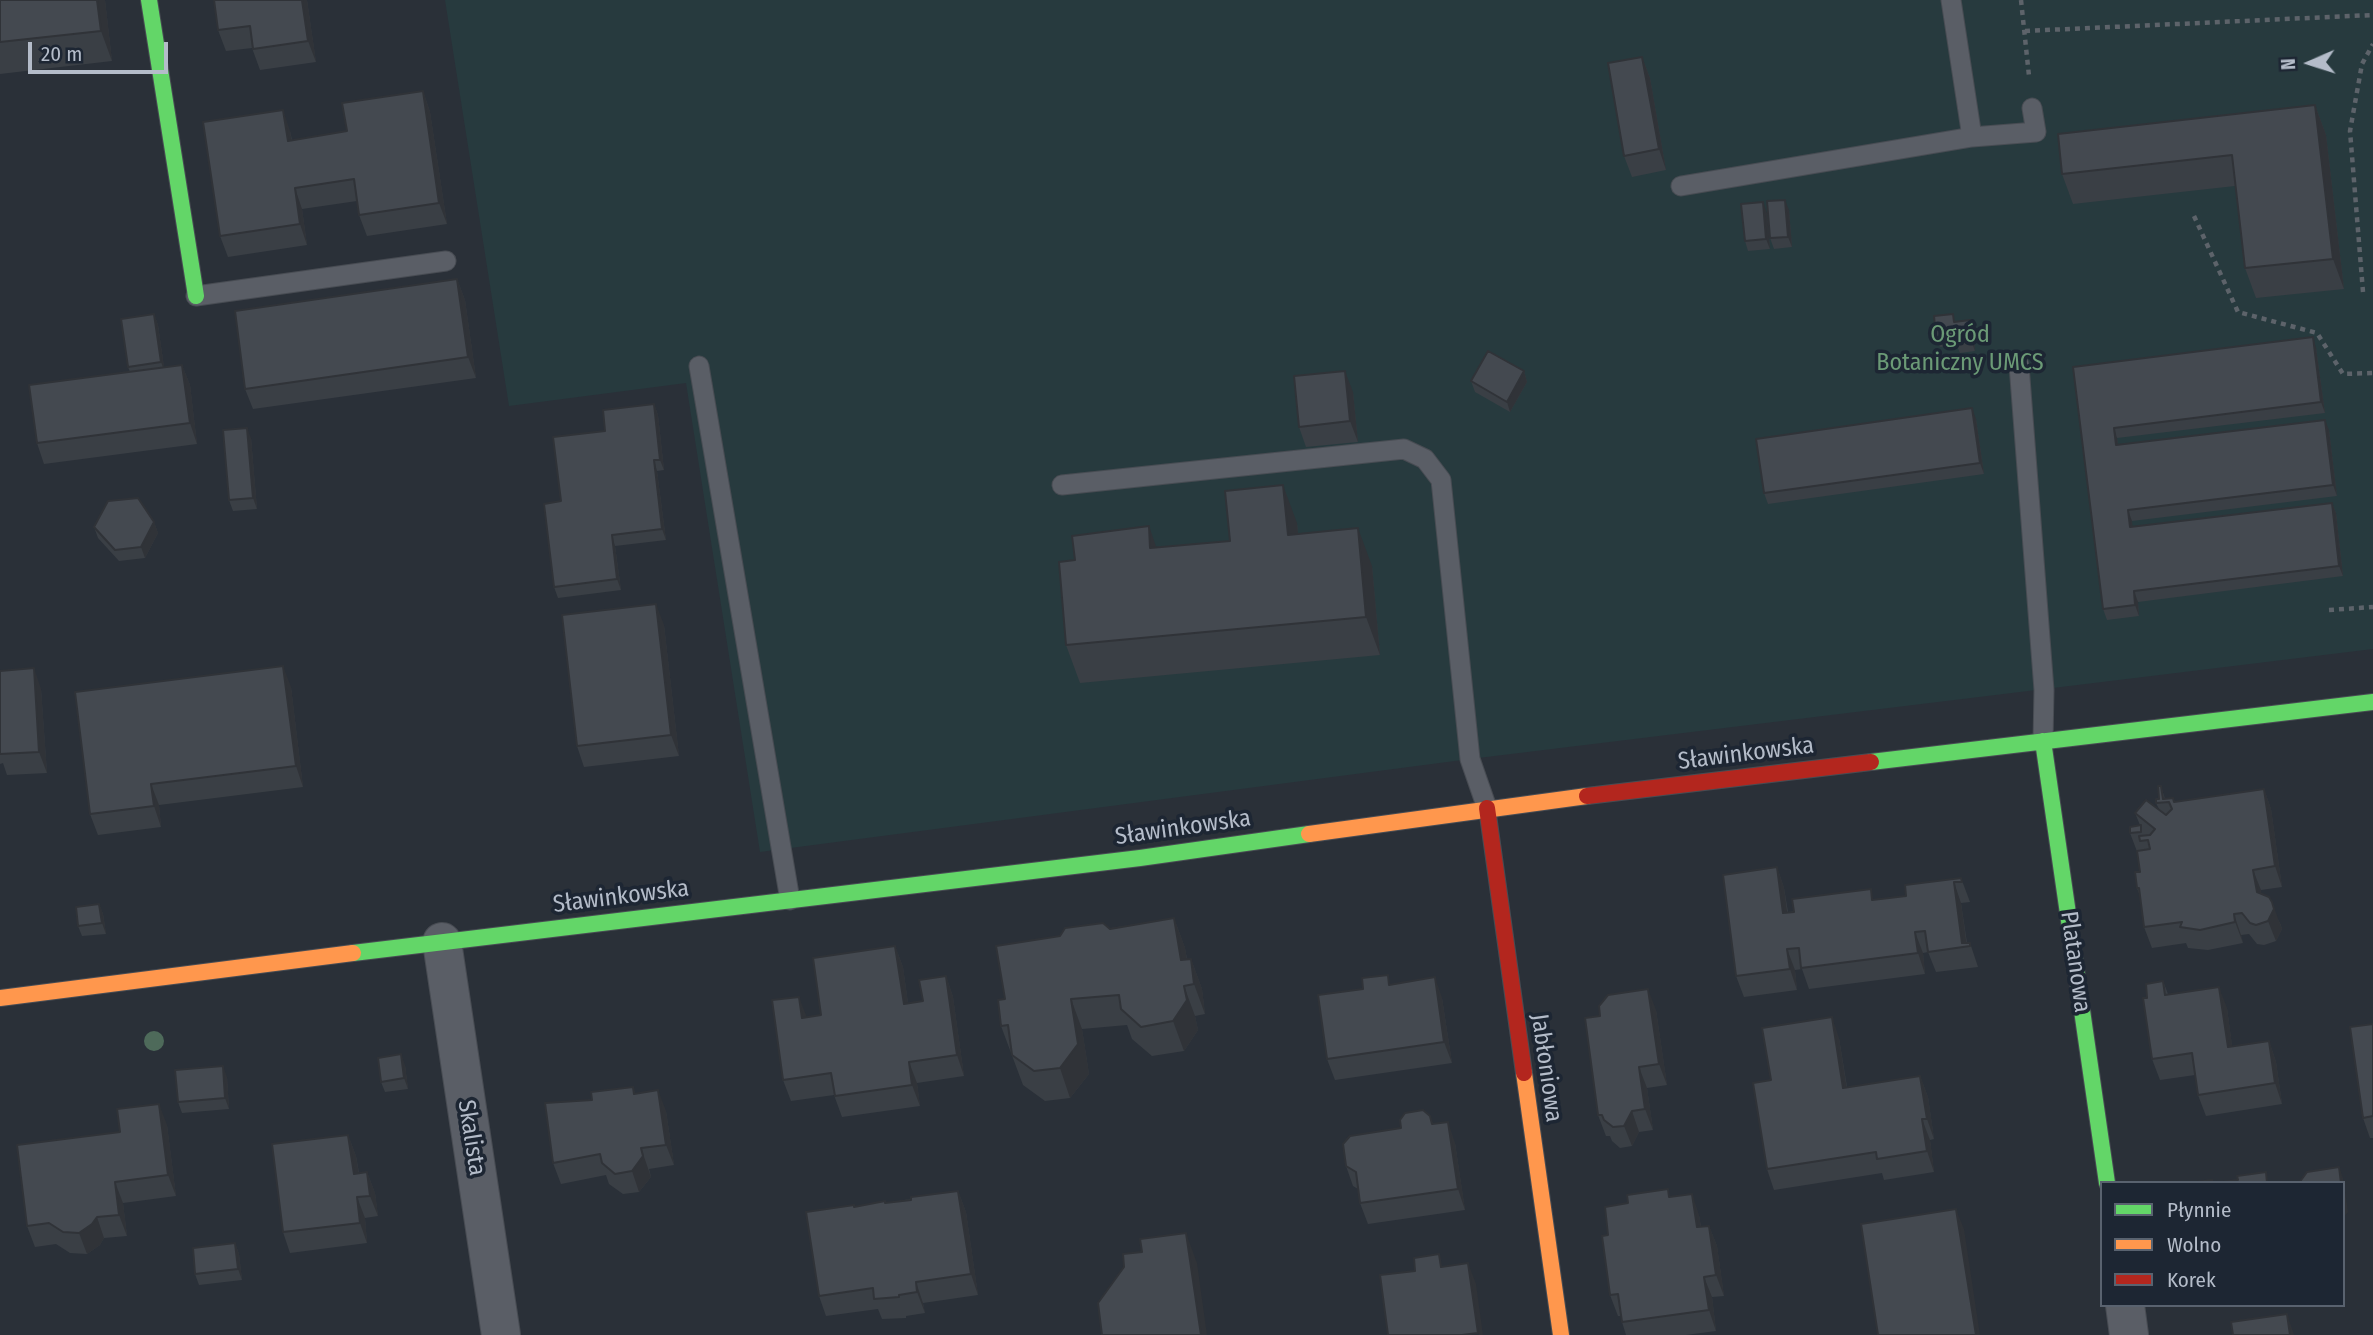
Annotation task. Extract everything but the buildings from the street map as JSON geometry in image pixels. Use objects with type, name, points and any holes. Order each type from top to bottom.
[{"type":"street","points":[[149,0],[197,296]]},
{"type":"street","name":"Sławinkowska","points":[[0,998],[1140,858],[1487,808],[2373,702]]},
{"type":"street","name":"Platanowa","points":[[2043,741],[2107,1181]]},
{"type":"street","name":"Jabłoniowa","points":[[1487,808],[1561,1335]]},
{"type":"street","name":"Skalista","points":[[442,942],[501,1335]]},
{"type":"street","points":[[2124,1307],[2129,1335]]},
{"type":"lane","points":[[1951,0],[1972,137]]},
{"type":"lane","points":[[1681,186],[1972,137],[2036,132],[2032,108]]},
{"type":"lane","points":[[197,296],[446,261]]},
{"type":"lane","points":[[2019,365],[2044,690],[2043,741]]},
{"type":"lane","points":[[699,366],[790,900]]},
{"type":"lane","points":[[1062,485],[1404,449],[1425,459],[1441,480],[1470,759],[1487,808]]},
{"type":"path","points":[[2021,0],[2032,108]]},
{"type":"path","points":[[2025,31],[2373,15]]},
{"type":"path","points":[[2363,292],[2350,131],[2362,64],[2373,44]]},
{"type":"path","points":[[2194,216],[2238,312],[2317,333],[2343,373],[2373,373]]},
{"type":"path","points":[[2329,610],[2373,607]]},
{"type":"green space","name":"Ogród Botaniczny UMCS","points":[[445,0],[2373,0],[2373,649],[1470,759],[760,852],[686,383],[509,406]]},
{"type":"traffic: fast","points":[[149,0],[196,296]]},
{"type":"traffic: fast","points":[[1871,762],[2373,702]]},
{"type":"traffic: fast","points":[[2043,741],[2107,1181]]},
{"type":"traffic: fast","points":[[353,953],[1140,858],[1309,834]]},
{"type":"traffic: slow","points":[[1309,834],[1587,796]]},
{"type":"traffic: slow","points":[[0,998],[353,953]]},
{"type":"traffic: slow","points":[[1524,1073],[1561,1335]]},
{"type":"traffic: jam","points":[[1587,796],[1871,762]]},
{"type":"traffic: jam","points":[[1487,808],[1524,1073]]}]
